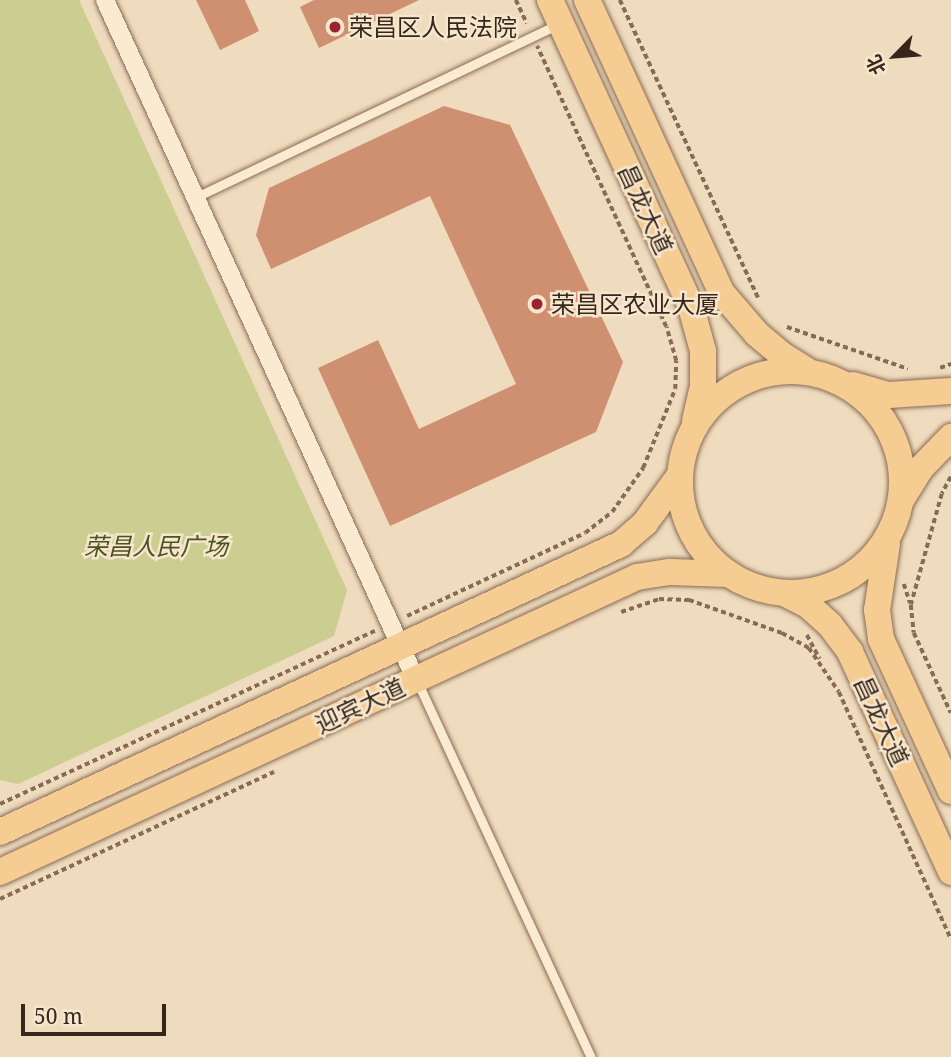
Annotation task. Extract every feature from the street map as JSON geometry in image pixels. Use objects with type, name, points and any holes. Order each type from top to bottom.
[{"type":"main road","name":"昌龙大道","points":[[587,0],[721,292],[757,334],[782,355],[808,371]]},
{"type":"main road","name":"昌龙大道","points":[[555,11],[691,307],[703,351],[703,386],[694,427]]},
{"type":"main road","points":[[951,391],[889,395],[808,371],[781,370],[755,376],[730,388],[710,405],[694,427],[684,450],[680,475],[684,513],[701,548],[729,574],[755,588],[784,593],[816,591],[845,580],[871,561],[889,535],[901,501],[920,469],[951,438]]},
{"type":"main road","points":[[841,382],[870,403],[891,432],[901,466],[901,501]]},
{"type":"main road","name":"迎宾大道","points":[[0,832],[395,635],[621,544],[645,523],[680,475]]},
{"type":"main road","name":"昌龙大道","points":[[889,535],[877,599],[881,639],[951,791]]},
{"type":"main road","name":"迎宾大道","points":[[0,872],[637,577],[670,572],[729,574]]},
{"type":"main road","name":"昌龙大道","points":[[784,593],[809,606],[830,625],[850,652],[951,872]]},
{"type":"street","points":[[105,0],[416,680]]},
{"type":"lane","points":[[197,197],[533,36],[555,11]]},
{"type":"lane","points":[[416,680],[591,1057]]},
{"type":"path","points":[[0,804],[395,635],[585,533],[612,512],[631,489],[643,468],[675,389],[676,361],[666,327],[516,0]]},
{"type":"path","points":[[620,0],[763,307]]},
{"type":"path","points":[[782,323],[791,330],[879,361],[906,369],[918,369]]},
{"type":"path","points":[[929,369],[951,364]]},
{"type":"path","points":[[951,477],[942,494],[911,606],[914,633],[951,713]]},
{"type":"path","points":[[612,616],[659,599],[689,600],[782,633],[809,648],[839,692],[951,939]]},
{"type":"path","points":[[0,900],[276,772]]},
{"type":"green space","name":"荣昌人民广场","points":[[0,0],[79,0],[347,590],[334,636],[18,784],[0,780]]},
{"type":"building","points":[[196,0],[245,0],[259,31],[220,50]]},
{"type":"building","name":"荣昌区人民法院","points":[[314,0],[419,0],[319,48],[300,7]]},
{"type":"building","name":"荣昌区农业大厦","points":[[444,106],[510,125],[623,362],[596,432],[390,526],[318,368],[378,340],[419,429],[516,384],[430,196],[271,269],[256,235],[269,188]]},
{"type":"place","name":"荣昌区人民法院","points":[[335,27]]},
{"type":"place","name":"荣昌区农业大厦","points":[[537,304]]}]
